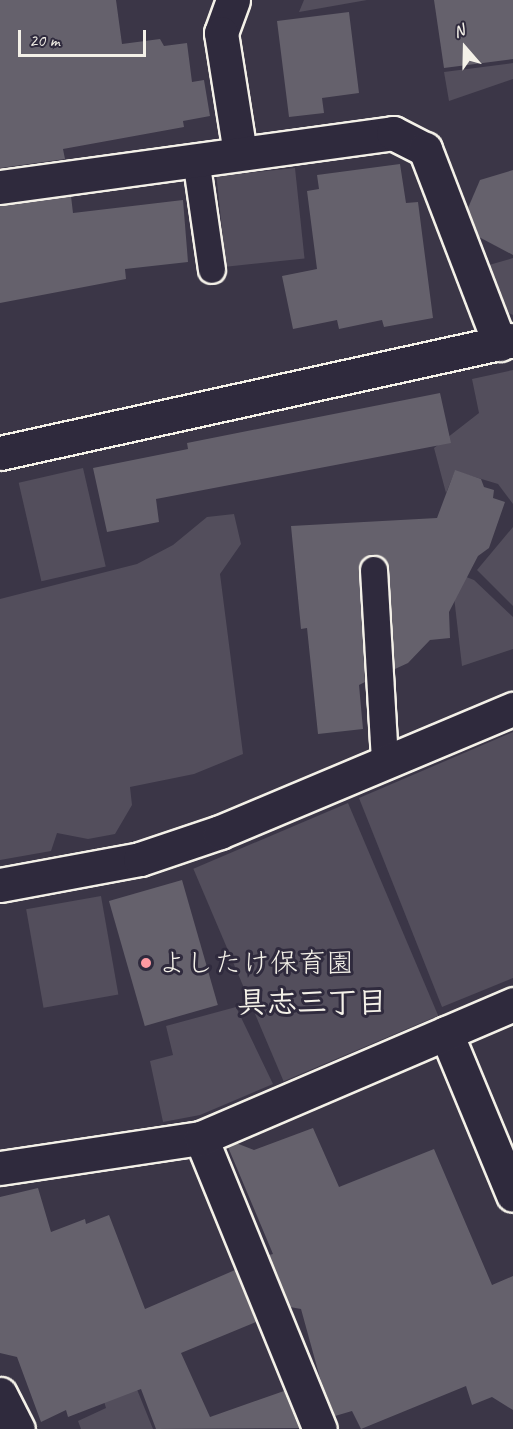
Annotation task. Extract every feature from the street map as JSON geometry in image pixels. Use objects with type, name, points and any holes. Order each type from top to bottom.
[{"type":"street","points":[[233,0],[221,33],[240,153]]},
{"type":"street","points":[[0,187],[393,133],[424,149],[506,342],[0,453]]},
{"type":"street","points":[[0,885],[140,859],[220,832],[513,709]]},
{"type":"street","points":[[0,1168],[201,1138],[513,1004]]},
{"type":"street","points":[[446,1033],[513,1195]]},
{"type":"street","points":[[201,1138],[320,1429]]},
{"type":"street","points":[[0,1394],[18,1429]]},
{"type":"lane","points":[[196,159],[212,270]]},
{"type":"lane","points":[[374,570],[385,763]]},
{"type":"shaded area","points":[[304,0],[367,0],[299,12]]},
{"type":"shaded area","points":[[513,63],[513,79],[449,101],[444,72]]},
{"type":"shaded area","points":[[295,168],[305,259],[226,267],[216,176]]},
{"type":"shaded area","points":[[513,258],[513,315],[506,312],[489,265]]},
{"type":"shaded area","points":[[513,370],[513,504],[498,484],[455,471],[446,493],[434,448],[479,413],[472,379]]},
{"type":"shaded area","points":[[83,468],[106,566],[41,581],[19,483]]},
{"type":"shaded area","points":[[234,514],[241,544],[220,574],[243,754],[194,774],[130,787],[132,805],[115,834],[88,839],[57,833],[51,851],[0,860],[0,599],[137,564],[173,545],[207,517]]},
{"type":"shaded area","points":[[513,527],[513,606],[477,570]]},
{"type":"shaded area","points":[[451,571],[474,580],[513,617],[513,649],[462,666]]},
{"type":"shaded area","points":[[513,732],[513,978],[442,1007],[359,798]]},
{"type":"shaded area","points":[[348,803],[438,1016],[284,1081],[193,869]]},
{"type":"shaded area","points":[[101,896],[118,994],[44,1008],[26,909]]},
{"type":"shaded area","points":[[236,1007],[273,1084],[200,1115],[163,1122],[150,1061],[173,1055],[166,1026]]},
{"type":"shaded area","points":[[134,1382],[153,1429],[81,1429],[78,1421],[106,1408],[102,1395]]},
{"type":"building","points":[[0,0],[116,0],[122,44],[160,39],[164,46],[187,43],[192,82],[204,80],[210,116],[183,121],[184,127],[63,149],[65,159],[0,168]]},
{"type":"building","points":[[434,0],[513,0],[513,59],[444,68]]},
{"type":"building","points":[[349,12],[359,93],[322,98],[324,113],[289,117],[277,21]]},
{"type":"building","points":[[400,164],[406,203],[418,202],[433,318],[384,327],[382,320],[339,329],[337,320],[293,329],[282,276],[317,269],[307,191],[319,189],[317,175]]},
{"type":"building","points":[[513,170],[513,255],[479,237],[468,208],[480,180]]},
{"type":"building","points":[[71,196],[73,213],[183,200],[188,262],[125,269],[126,279],[0,303],[0,205]]},
{"type":"building","points":[[440,393],[451,443],[156,499],[159,522],[107,532],[93,468],[188,449],[187,443]]},
{"type":"building","points":[[455,470],[481,479],[484,487],[494,490],[493,498],[505,502],[489,548],[478,556],[449,612],[450,638],[430,640],[408,663],[395,669],[389,569],[380,556],[365,558],[359,571],[365,682],[359,685],[363,729],[318,734],[307,628],[301,629],[291,526],[437,518]]},
{"type":"building","points":[[182,880],[218,1005],[145,1026],[109,901]]},
{"type":"building","points":[[313,1128],[339,1187],[434,1149],[492,1285],[513,1276],[513,1410],[492,1397],[472,1405],[466,1386],[361,1429],[352,1411],[335,1416],[320,1378],[301,1309],[290,1307],[269,1255],[273,1254],[228,1147],[236,1143],[254,1150]]},
{"type":"building","points":[[38,1188],[51,1232],[85,1219],[86,1224],[109,1215],[145,1309],[235,1270],[256,1322],[181,1353],[210,1417],[284,1391],[299,1428],[156,1429],[141,1389],[68,1417],[66,1410],[41,1422],[17,1357],[0,1353],[0,1197]]},
{"type":"place","name":"よしたけ保育園","points":[[146,963]]},
{"type":"district","name":"具志三丁目","points":[[312,1002]]}]
